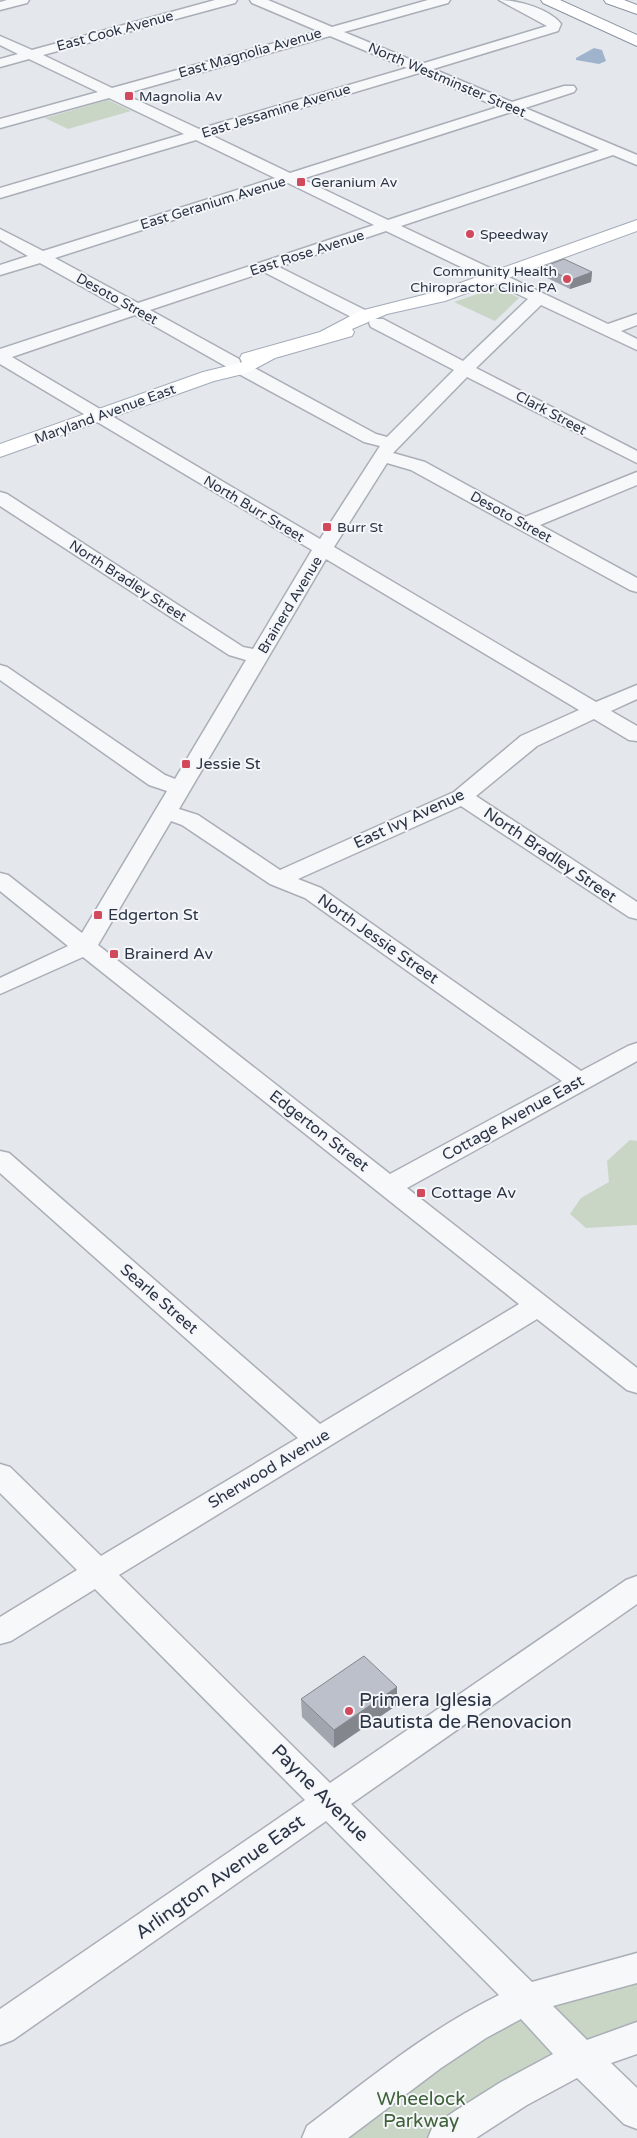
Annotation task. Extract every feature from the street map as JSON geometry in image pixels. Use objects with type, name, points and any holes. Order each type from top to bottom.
[{"type":"main road","points":[[548,0],[637,41]]},
{"type":"main road","points":[[564,0],[637,27]]},
{"type":"main road","points":[[611,0],[637,10]]},
{"type":"main road","name":"Maryland Avenue East","points":[[0,452],[238,366],[257,364],[267,356],[327,335],[342,325],[422,308],[439,297],[637,225]]},
{"type":"street","points":[[0,6],[22,0]]},
{"type":"street","name":"East Cook Avenue","points":[[0,63],[230,0]]},
{"type":"street","name":"North Westminster Street","points":[[257,0],[637,160]]},
{"type":"street","name":"East Magnolia Avenue","points":[[0,124],[328,30],[442,0]]},
{"type":"street","name":"East Jessamine Avenue","points":[[0,193],[552,28],[554,24],[549,20],[506,0]]},
{"type":"street","points":[[0,40],[637,345]]},
{"type":"street","name":"East Geranium Avenue","points":[[0,270],[569,90]]},
{"type":"street","name":"East Rose Avenue","points":[[0,356],[135,309],[613,150]]},
{"type":"street","name":"Desoto Street","points":[[0,234],[370,438],[386,450],[637,586]]},
{"type":"street","name":"Clark Street","points":[[265,266],[465,367],[637,458]]},
{"type":"street","name":"Brainerd Avenue","points":[[85,947],[322,550],[386,450],[465,367],[524,310],[540,298]]},
{"type":"street","points":[[606,331],[637,319]]},
{"type":"street","name":"North Burr Street","points":[[0,356],[322,550],[637,735]]},
{"type":"street","points":[[525,524],[637,478]]},
{"type":"street","name":"North Bradley Street","points":[[0,498],[236,651],[259,657]]},
{"type":"street","points":[[0,671],[157,780],[181,788]]},
{"type":"street","name":"East Ivy Avenue","points":[[278,880],[462,797],[529,741],[637,690]]},
{"type":"street","name":"North Bradley Street","points":[[462,797],[637,912]]},
{"type":"street","name":"North Jessie Street","points":[[167,812],[190,820],[278,880],[313,892],[580,1082]]},
{"type":"street","name":"Edgerton Street","points":[[0,880],[637,1383]]},
{"type":"street","points":[[0,987],[85,947]]},
{"type":"street","name":"Cottage Avenue East","points":[[389,1186],[637,1051]]},
{"type":"street","name":"Searle Street","points":[[0,1159],[318,1439]]},
{"type":"street","name":"Sherwood Avenue","points":[[0,1632],[539,1305]]},
{"type":"street","name":"Payne Avenue","points":[[0,1475],[528,2000],[547,2025],[584,2058],[637,2112]]},
{"type":"street","name":"Arlington Avenue East","points":[[0,2029],[637,1588]]},
{"type":"street","points":[[320,2138],[427,2058],[496,2014],[528,2000],[637,1968]]},
{"type":"street","points":[[446,2138],[478,2114],[548,2075],[609,2046],[637,2038]]},
{"type":"green space","points":[[108,100],[131,111],[68,129],[45,118]]},
{"type":"green space","points":[[498,287],[519,298],[495,321],[454,302]]},
{"type":"green space","points":[[630,1140],[637,1141],[637,1225],[586,1228],[570,1214],[581,1198],[609,1182],[607,1161]]},
{"type":"green space","name":"Wheelock Parkway","points":[[637,1979],[637,2028],[430,2138],[334,2138],[366,2114],[512,2021],[573,1997]]},
{"type":"water","points":[[594,48],[602,50],[606,61],[599,64],[576,60],[576,58]]},
{"type":"building","points":[[564,259],[592,272],[571,280],[543,267]]},
{"type":"building","points":[[364,1656],[397,1687],[334,1730],[301,1699]]},
{"type":"place","name":"Magnolia Av","points":[[129,96]]},
{"type":"place","name":"Geranium Av","points":[[301,182]]},
{"type":"place","name":"Speedway","points":[[470,234]]},
{"type":"place","name":"Community Health Chiropractor Clinic PA","points":[[567,279]]},
{"type":"place","name":"Burr St","points":[[327,527]]},
{"type":"place","name":"Jessie St","points":[[186,764]]},
{"type":"place","name":"Edgerton St","points":[[98,915]]},
{"type":"place","name":"Brainerd Av","points":[[114,954]]},
{"type":"place","name":"Cottage Av","points":[[421,1193]]},
{"type":"place","name":"Primera Iglesia Bautista de Renovacion","points":[[349,1711]]}]
